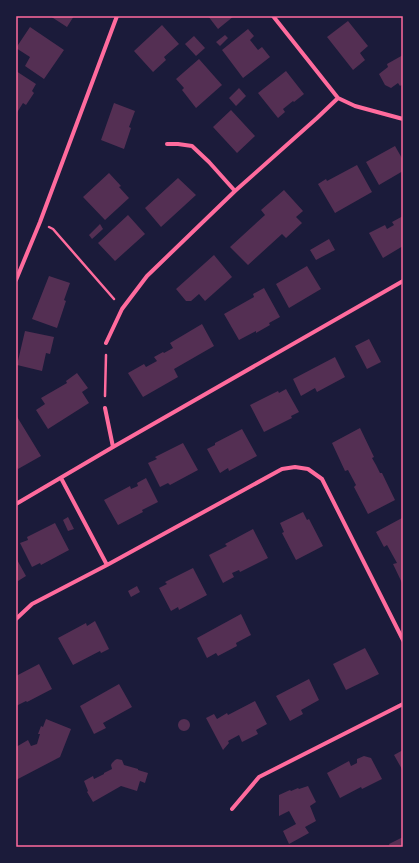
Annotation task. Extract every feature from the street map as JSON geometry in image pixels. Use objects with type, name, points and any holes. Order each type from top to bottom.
[{"type":"street","points":[[16,280],[40,222],[117,16]]},
{"type":"street","points":[[273,16],[338,98],[355,106],[403,119]]},
{"type":"street","points":[[106,343],[122,309],[147,276],[235,191],[318,118],[338,98]]},
{"type":"street","points":[[167,144],[192,146],[209,162],[235,191]]},
{"type":"street","points":[[16,504],[403,281]]},
{"type":"street","points":[[105,408],[113,447]]},
{"type":"street","points":[[16,619],[32,604],[107,565],[282,469],[296,466],[308,469],[322,479],[403,640]]},
{"type":"street","points":[[60,478],[107,565]]},
{"type":"street","points":[[232,809],[258,777],[403,704]]},
{"type":"path","points":[[40,222],[53,230],[105,287],[122,309]]},
{"type":"path","points":[[105,408],[106,343]]},
{"type":"building","points":[[50,16],[74,16],[67,27]]},
{"type":"building","points":[[208,16],[234,16],[218,29]]},
{"type":"building","points":[[348,21],[368,46],[360,53],[365,60],[353,70],[327,37]]},
{"type":"building","points":[[162,25],[179,44],[164,57],[166,60],[153,72],[134,51]]},
{"type":"building","points":[[30,27],[64,50],[44,79],[25,66],[30,57],[16,48]]},
{"type":"building","points":[[248,29],[254,36],[250,40],[258,50],[262,47],[270,57],[243,78],[222,50]]},
{"type":"building","points":[[225,35],[228,38],[220,46],[216,42]]},
{"type":"building","points":[[194,36],[205,48],[196,56],[185,44]]},
{"type":"building","points":[[403,55],[403,84],[400,86],[398,83],[391,88],[385,85],[379,74],[388,67],[387,64]]},
{"type":"building","points":[[199,59],[222,85],[196,108],[182,90],[184,88],[176,79]]},
{"type":"building","points":[[16,71],[36,84],[32,91],[34,93],[26,105],[23,103],[16,114]]},
{"type":"building","points":[[286,71],[304,94],[283,109],[285,112],[278,118],[258,93]]},
{"type":"building","points":[[239,88],[246,96],[236,106],[229,98]]},
{"type":"building","points":[[114,103],[135,111],[129,127],[131,128],[124,149],[101,140]]},
{"type":"building","points":[[231,110],[255,136],[237,153],[213,127]]},
{"type":"building","points":[[395,146],[403,160],[403,171],[379,185],[366,162]]},
{"type":"building","points":[[357,165],[372,192],[335,213],[318,184],[326,179],[327,181]]},
{"type":"building","points":[[109,173],[121,186],[119,187],[129,198],[105,220],[83,197]]},
{"type":"building","points":[[178,178],[196,195],[161,227],[145,208]]},
{"type":"building","points":[[284,190],[303,211],[296,217],[302,223],[286,238],[282,234],[248,265],[230,247],[265,215],[261,210]]},
{"type":"building","points":[[128,215],[145,234],[115,261],[98,243]]},
{"type":"building","points":[[403,216],[403,246],[383,258],[369,233],[385,225],[387,229],[394,225],[392,222]]},
{"type":"building","points":[[100,224],[103,229],[92,239],[89,235]]},
{"type":"building","points":[[329,239],[335,250],[316,260],[310,250]]},
{"type":"building","points":[[214,255],[232,277],[205,301],[199,294],[191,301],[186,301],[176,289]]},
{"type":"building","points":[[307,266],[321,289],[289,308],[276,284]]},
{"type":"building","points":[[49,276],[70,283],[57,328],[32,319]]},
{"type":"building","points":[[264,288],[280,317],[256,333],[256,331],[239,340],[224,314],[254,297],[253,294]]},
{"type":"building","points":[[202,324],[214,346],[174,369],[178,377],[143,397],[128,373],[144,364],[146,367],[157,361],[154,357],[173,348],[170,343]]},
{"type":"building","points":[[25,331],[54,337],[50,354],[46,353],[42,371],[17,365]]},
{"type":"building","points":[[369,339],[381,362],[367,369],[355,346]]},
{"type":"building","points":[[335,357],[345,377],[317,392],[315,388],[301,396],[293,379]]},
{"type":"building","points":[[77,373],[88,388],[82,392],[89,403],[48,429],[36,410],[45,404],[41,398],[67,383],[66,381]]},
{"type":"building","points":[[286,389],[299,412],[291,416],[292,418],[264,432],[250,405],[278,391],[279,393]]},
{"type":"building","points":[[16,415],[41,456],[18,469],[16,465]]},
{"type":"building","points":[[360,428],[374,457],[372,458],[380,473],[382,473],[395,500],[368,514],[354,487],[356,485],[348,470],[345,471],[332,443]]},
{"type":"building","points":[[242,429],[257,456],[229,471],[228,468],[220,473],[207,449],[215,445],[215,443]]},
{"type":"building","points":[[183,443],[198,470],[170,485],[168,483],[160,487],[148,463],[157,459],[155,457]]},
{"type":"building","points":[[146,478],[158,502],[118,525],[104,500],[130,486],[131,489],[138,486],[137,483]]},
{"type":"building","points":[[303,512],[307,520],[309,519],[323,546],[296,560],[282,533],[284,532],[280,523]]},
{"type":"building","points":[[68,517],[74,529],[68,531],[63,520]]},
{"type":"building","points":[[402,518],[403,585],[393,564],[397,563],[387,545],[384,547],[376,532]]},
{"type":"building","points":[[55,523],[69,550],[41,565],[40,563],[32,567],[20,543],[28,540],[27,537]]},
{"type":"building","points":[[253,529],[268,558],[240,572],[239,570],[232,573],[234,577],[223,583],[209,555],[227,546],[225,544]]},
{"type":"building","points":[[16,558],[26,576],[18,581],[16,577]]},
{"type":"building","points":[[193,568],[207,595],[179,610],[178,607],[171,611],[159,588],[167,584],[165,582]]},
{"type":"building","points":[[137,586],[140,592],[131,597],[128,591]]},
{"type":"building","points":[[241,614],[251,635],[236,643],[237,646],[218,656],[216,653],[207,658],[197,638]]},
{"type":"building","points":[[95,621],[109,649],[101,653],[100,651],[73,665],[58,638],[86,623],[87,626]]},
{"type":"building","points":[[365,648],[379,674],[346,690],[333,664]]},
{"type":"building","points":[[39,664],[52,689],[16,706],[16,676]]},
{"type":"building","points":[[309,679],[319,700],[301,710],[303,714],[290,721],[276,696]]},
{"type":"building","points":[[119,684],[132,707],[103,723],[106,728],[94,734],[80,706]]},
{"type":"building","points":[[255,701],[267,724],[256,730],[258,734],[242,742],[239,735],[228,741],[229,743],[223,750],[206,718],[214,714],[217,719]]},
{"type":"building","points":[[46,719],[71,729],[60,757],[16,780],[16,747],[28,740],[31,746],[37,744],[40,734],[38,734]]},
{"type":"building","points":[[182,719],[186,719],[190,725],[186,731],[182,731],[178,727],[178,723]]},
{"type":"building","points":[[403,750],[403,771],[394,755]]},
{"type":"building","points":[[364,756],[371,758],[382,779],[362,789],[361,787],[340,798],[327,773],[349,761],[351,766],[357,763],[357,759]]},
{"type":"building","points":[[117,759],[122,760],[124,765],[148,773],[145,783],[140,781],[137,791],[121,786],[93,802],[87,792],[88,791],[84,781],[93,776],[94,779],[112,769],[112,763]]},
{"type":"building","points":[[308,786],[316,802],[310,806],[316,821],[305,827],[309,833],[289,844],[283,831],[296,824],[289,811],[279,816],[279,795],[290,790]]},
{"type":"building","points":[[403,837],[403,847],[390,847],[389,844]]}]
